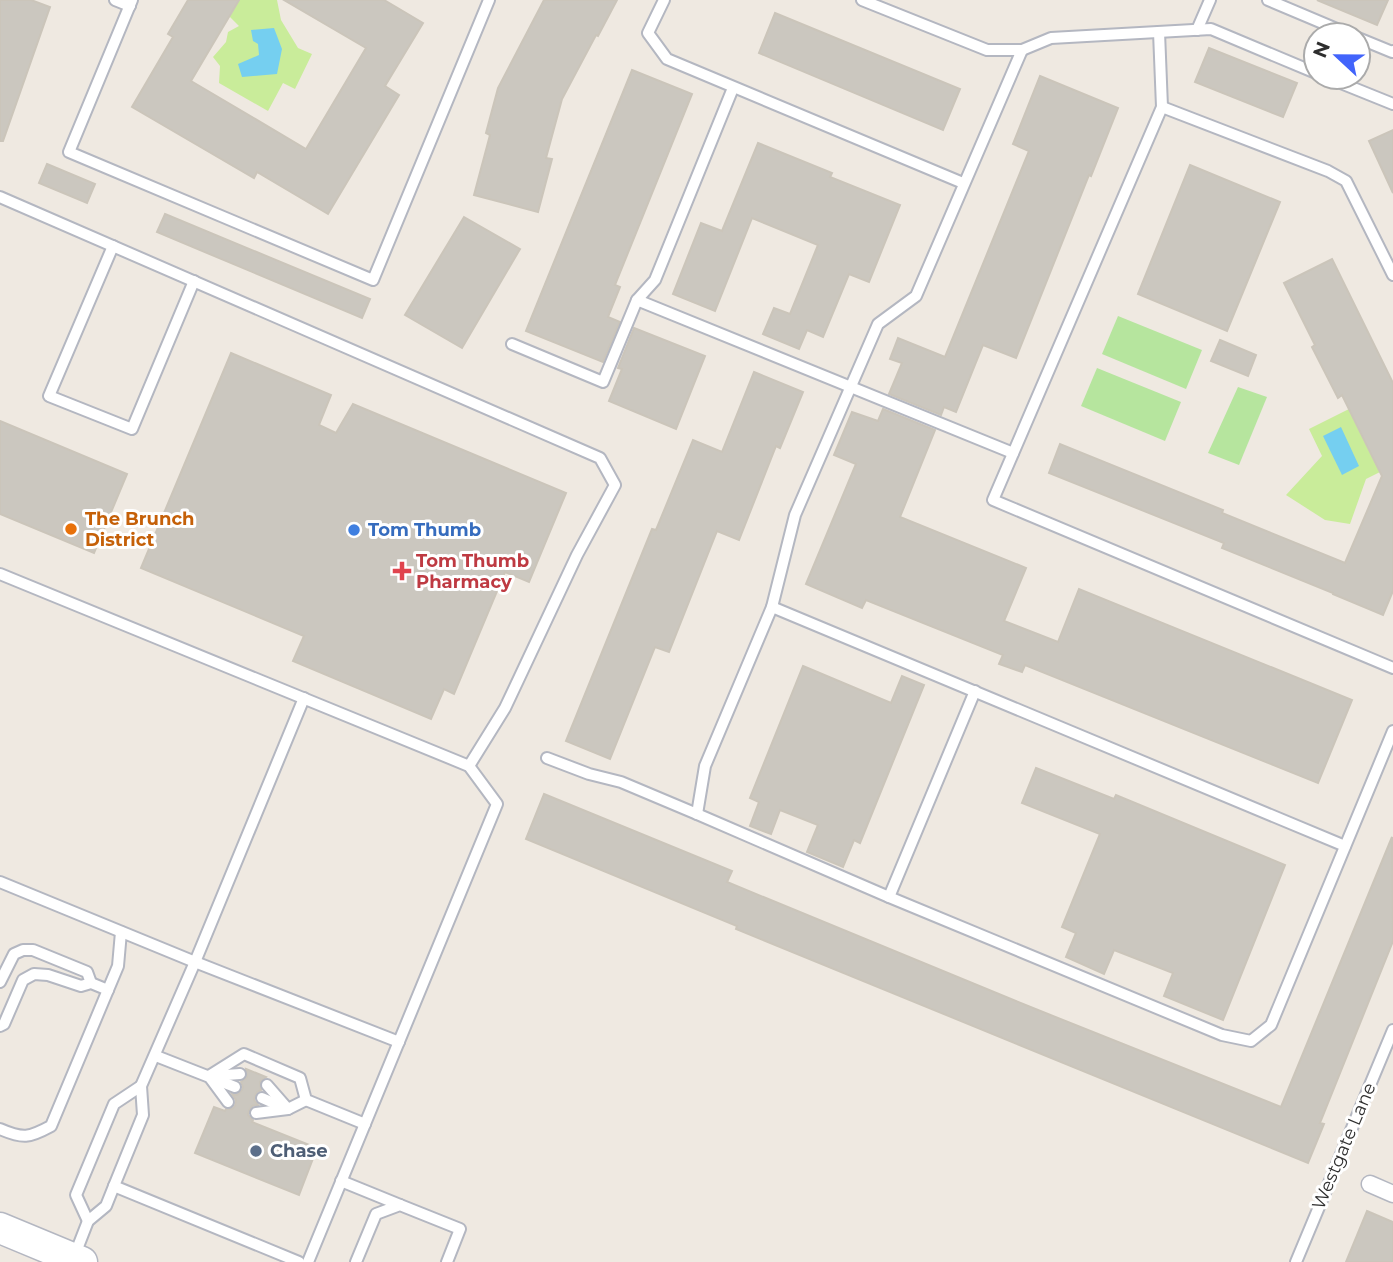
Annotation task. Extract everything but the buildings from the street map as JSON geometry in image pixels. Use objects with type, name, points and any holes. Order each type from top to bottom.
[{"type":"main road","points":[[0,1228],[76,1261]]},
{"type":"street","points":[[1370,1184],[1393,1194]]},
{"type":"lane","points":[[116,0],[131,3],[69,152],[373,280],[489,0]]},
{"type":"lane","points":[[664,0],[648,33],[667,59],[963,183]]},
{"type":"lane","points":[[862,0],[986,50],[1022,50],[1051,38],[1211,29],[1302,67]]},
{"type":"lane","points":[[1197,30],[1210,0]]},
{"type":"lane","points":[[1268,0],[1318,21]]},
{"type":"lane","points":[[1159,32],[1162,107],[993,500],[1393,668]]},
{"type":"lane","points":[[1372,44],[1393,51]]},
{"type":"lane","points":[[697,814],[705,766],[772,607],[795,514],[878,324],[916,296],[1022,50]]},
{"type":"lane","points":[[512,344],[603,382],[637,300],[655,280],[733,88]]},
{"type":"lane","points":[[1361,91],[1393,104]]},
{"type":"lane","points":[[1162,107],[1328,171],[1346,181],[1393,275]]},
{"type":"lane","points":[[0,197],[600,458],[615,485],[577,555],[505,708],[469,766]]},
{"type":"lane","points":[[113,246],[49,396],[132,429],[194,281]]},
{"type":"lane","points":[[637,300],[1013,453]]},
{"type":"lane","points":[[0,574],[469,766],[497,804],[308,1262]]},
{"type":"lane","points":[[772,607],[1345,846]]},
{"type":"lane","points":[[890,897],[975,691]]},
{"type":"lane","points":[[88,1221],[76,1195],[114,1104],[141,1086],[156,1056],[304,698]]},
{"type":"lane","points":[[547,758],[589,774],[621,782],[1223,1035],[1251,1041],[1271,1025],[1393,731]]},
{"type":"lane","points":[[0,882],[399,1042]]},
{"type":"lane","points":[[0,1129],[20,1138],[42,1132],[51,1126],[118,966],[121,932]]},
{"type":"lane","points":[[0,982],[14,954],[33,950],[87,972],[91,983]]},
{"type":"lane","points":[[0,1026],[4,1024],[23,980],[34,975],[48,975],[81,986],[91,983],[108,990]]},
{"type":"lane","name":"Westgate Lane","points":[[1296,1262],[1393,1030]]},
{"type":"lane","points":[[209,1076],[244,1054],[300,1078],[306,1100]]},
{"type":"lane","points":[[156,1056],[234,1087]]},
{"type":"lane","points":[[209,1076],[240,1074]]},
{"type":"lane","points":[[209,1076],[228,1102]]},
{"type":"lane","points":[[267,1085],[288,1109]]},
{"type":"lane","points":[[76,1261],[88,1221],[106,1206],[143,1115],[141,1086]]},
{"type":"lane","points":[[262,1098],[288,1109]]},
{"type":"lane","points":[[256,1113],[288,1109],[306,1100],[365,1124]]},
{"type":"lane","points":[[341,1181],[460,1229],[447,1262]]},
{"type":"lane","points":[[114,1186],[299,1262]]},
{"type":"lane","points":[[356,1262],[376,1214],[401,1205]]},
{"type":"green space","points":[[239,0],[277,0],[281,20],[298,48],[312,54],[295,89],[283,83],[268,111],[219,83],[220,66],[213,57],[226,42],[228,32],[239,26],[229,16]]},
{"type":"green space","points":[[1118,316],[1202,350],[1186,389],[1102,354]]},
{"type":"green space","points":[[1097,368],[1181,402],[1165,441],[1081,406]]},
{"type":"green space","points":[[1238,387],[1267,397],[1239,465],[1208,453]]},
{"type":"green space","points":[[1349,409],[1380,472],[1366,479],[1350,524],[1325,520],[1286,495],[1322,456],[1309,429]]},
{"type":"water","points":[[274,28],[282,49],[277,74],[242,77],[238,64],[259,55],[258,44],[253,41],[251,30]]},
{"type":"water","points":[[1341,427],[1359,466],[1342,475],[1323,436]]},
{"type":"place","name":"The Brunch District","points":[[71,529]]},
{"type":"place","name":"Tom Thumb","points":[[354,530]]},
{"type":"place","name":"Tom Thumb Pharmacy","points":[[402,571]]},
{"type":"place","name":"Chase","points":[[256,1151]]}]
